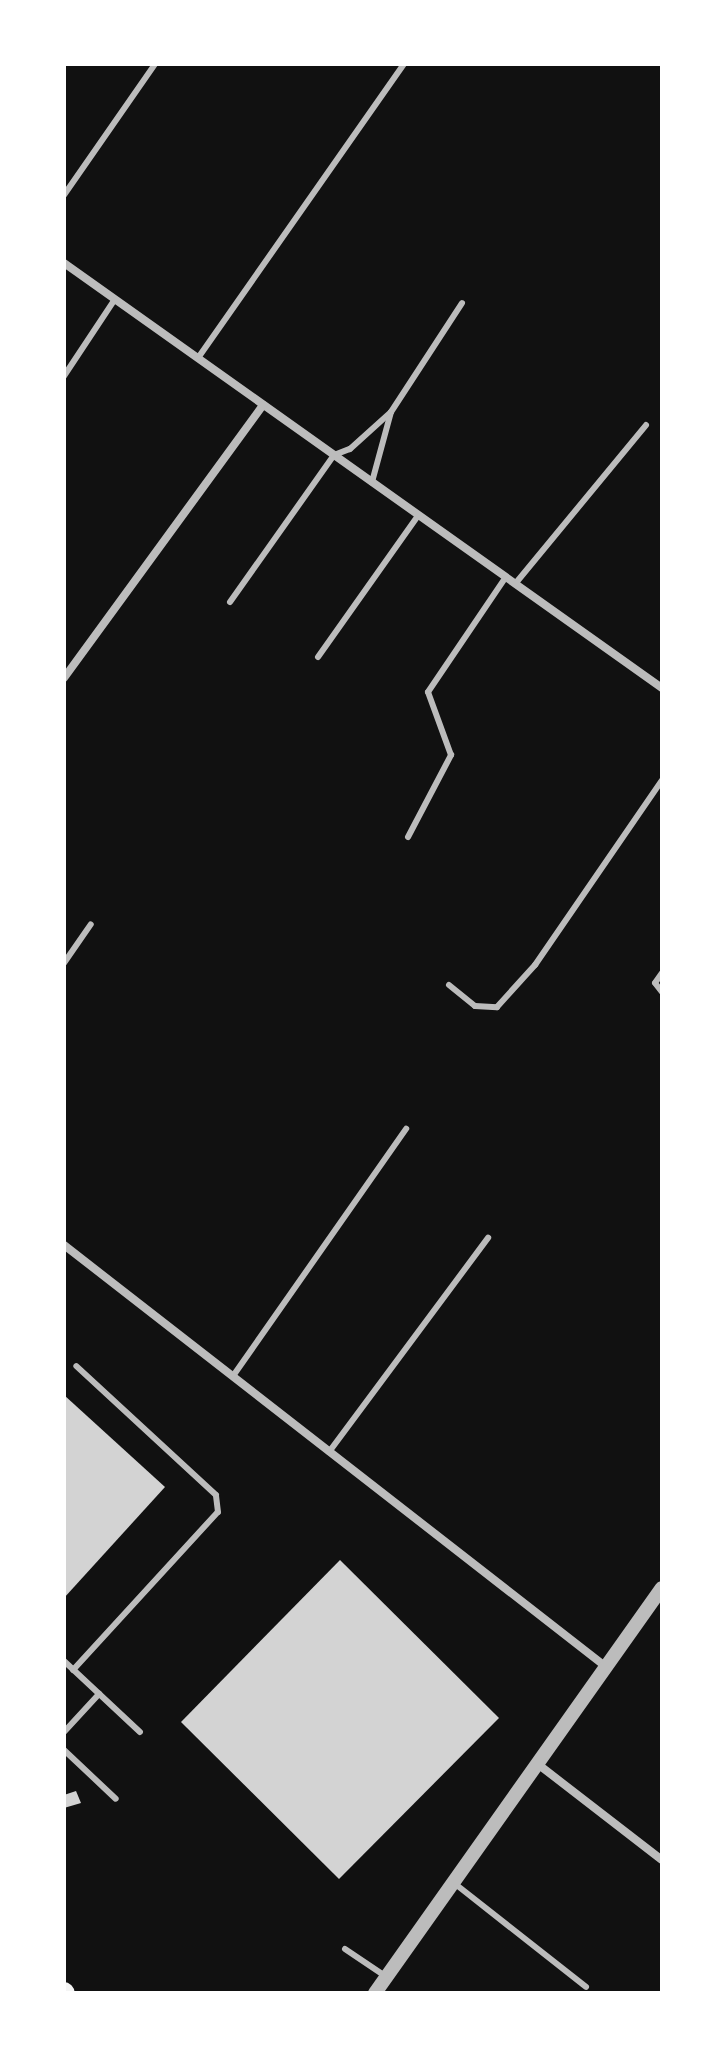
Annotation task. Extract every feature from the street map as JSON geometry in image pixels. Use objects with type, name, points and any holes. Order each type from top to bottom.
[{"type":"street","points":[[64,263],[662,688]]},
{"type":"street","points":[[64,678],[263,405]]},
{"type":"street","points":[[64,1245],[605,1666]]},
{"type":"street","points":[[375,1993],[662,1588]]},
{"type":"street","points":[[539,1765],[662,1860]]},
{"type":"lane","points":[[64,195],[155,64]]},
{"type":"lane","points":[[198,358],[404,64]]},
{"type":"lane","points":[[64,376],[115,299]]},
{"type":"lane","points":[[230,602],[334,455],[350,449],[391,412],[462,303]]},
{"type":"lane","points":[[372,482],[391,412]]},
{"type":"lane","points":[[515,584],[646,425]]},
{"type":"lane","points":[[318,657],[418,516]]},
{"type":"lane","points":[[408,837],[451,755],[428,692],[506,577]]},
{"type":"lane","points":[[449,985],[475,1006],[497,1007],[535,965],[662,780]]},
{"type":"lane","points":[[64,963],[91,924]]},
{"type":"lane","points":[[662,973],[655,983],[662,992]]},
{"type":"lane","points":[[233,1376],[406,1129]]},
{"type":"lane","points":[[329,1452],[488,1238]]},
{"type":"lane","points":[[73,1670],[218,1512],[216,1495],[76,1366]]},
{"type":"lane","points":[[64,1661],[140,1732]]},
{"type":"lane","points":[[64,1732],[99,1694]]},
{"type":"lane","points":[[64,1750],[116,1799]]},
{"type":"lane","points":[[454,1883],[586,1987]]},
{"type":"lane","points":[[345,1949],[387,1977]]},
{"type":"building","points":[[64,1395],[165,1487],[64,1598]]},
{"type":"building","points":[[340,1560],[499,1718],[339,1879],[181,1722]]},
{"type":"building","points":[[76,1791],[81,1803],[64,1808],[64,1795]]}]
